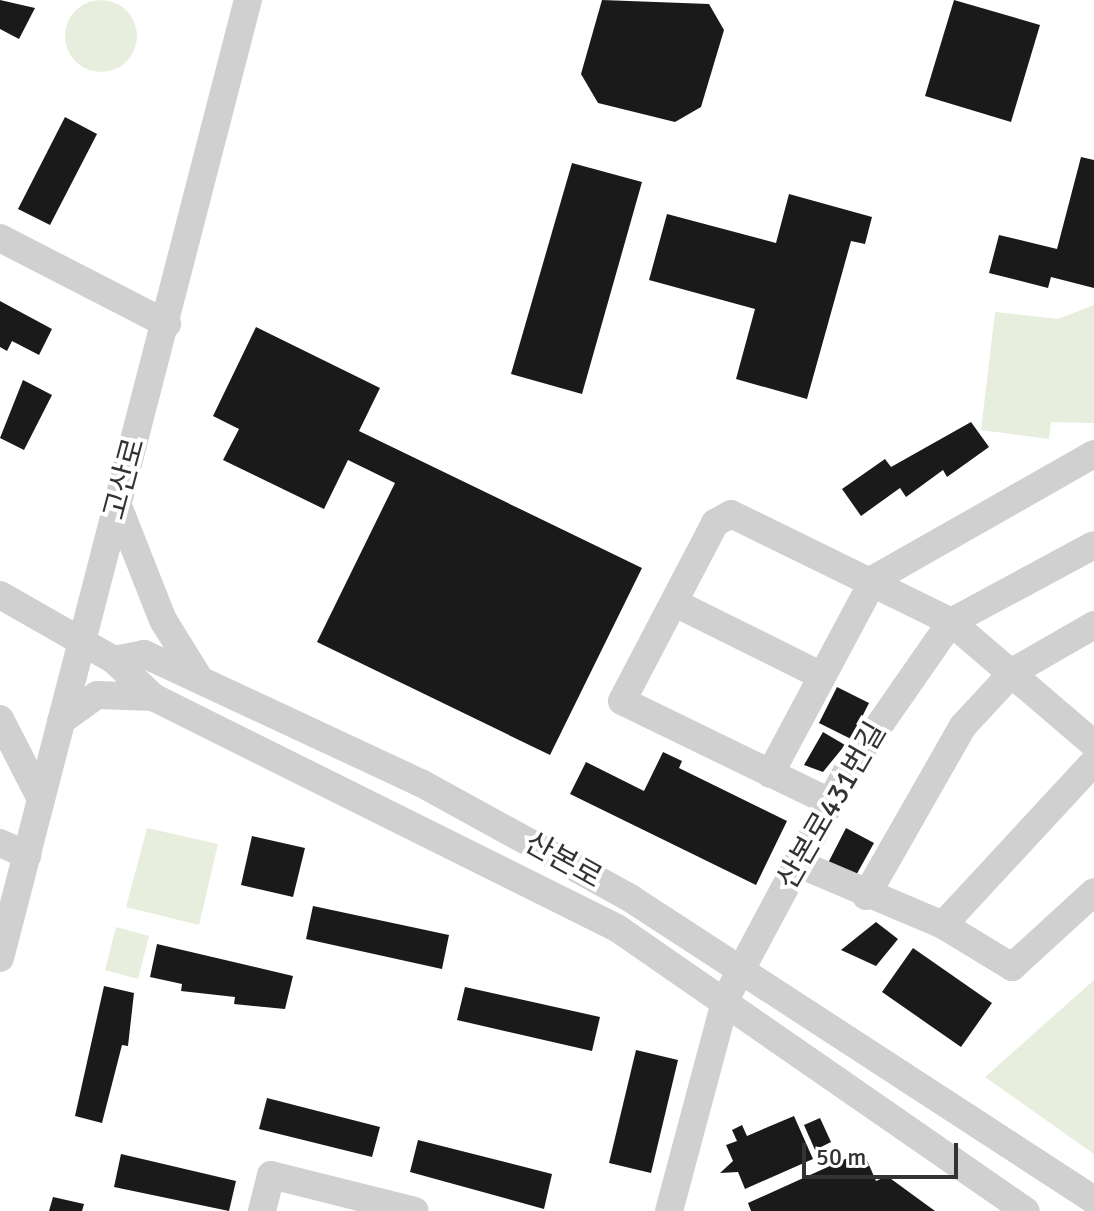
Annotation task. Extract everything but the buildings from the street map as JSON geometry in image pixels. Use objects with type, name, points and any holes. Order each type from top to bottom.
[{"type":"street","name":"고산로","points":[[0,958],[167,324],[248,0]]},
{"type":"street","points":[[0,238],[167,324]]},
{"type":"street","points":[[770,774],[874,579],[1094,454]]},
{"type":"street","points":[[118,506],[163,620],[199,679]]},
{"type":"street","points":[[830,802],[622,701],[715,523],[731,514],[748,517],[874,579],[951,622],[1014,671],[1094,744]]},
{"type":"street","name":"산본로431번길","points":[[669,1211],[726,998],[830,802],[951,622],[1094,545]]},
{"type":"street","points":[[0,595],[114,660],[153,697],[617,928],[726,998],[1026,1211]]},
{"type":"street","points":[[675,603],[822,676]]},
{"type":"street","points":[[866,896],[963,726],[1014,671],[1094,625]]},
{"type":"street","name":"산본로","points":[[114,660],[144,654],[421,783],[743,967],[1094,1200]]},
{"type":"street","points":[[61,721],[97,695],[153,697]]},
{"type":"street","points":[[0,719],[41,799]]},
{"type":"street","points":[[943,925],[1094,762]]},
{"type":"street","points":[[0,843],[27,855]]},
{"type":"street","points":[[797,863],[866,896],[943,925],[999,966],[1012,967],[1094,892]]},
{"type":"street","points":[[262,1211],[271,1175],[415,1211]]},
{"type":"green space","points":[[101,0],[121,6],[131,16],[137,36],[131,56],[121,66],[101,72],[81,66],[71,56],[65,36],[71,16],[81,6]]},
{"type":"green space","points":[[1094,305],[1094,423],[1051,422],[1049,439],[981,430],[995,312],[1058,319]]},
{"type":"green space","points":[[147,828],[218,844],[199,925],[126,907]]},
{"type":"green space","points":[[116,927],[149,936],[138,979],[105,970]]},
{"type":"green space","points":[[1094,980],[1094,1154],[985,1077]]}]
